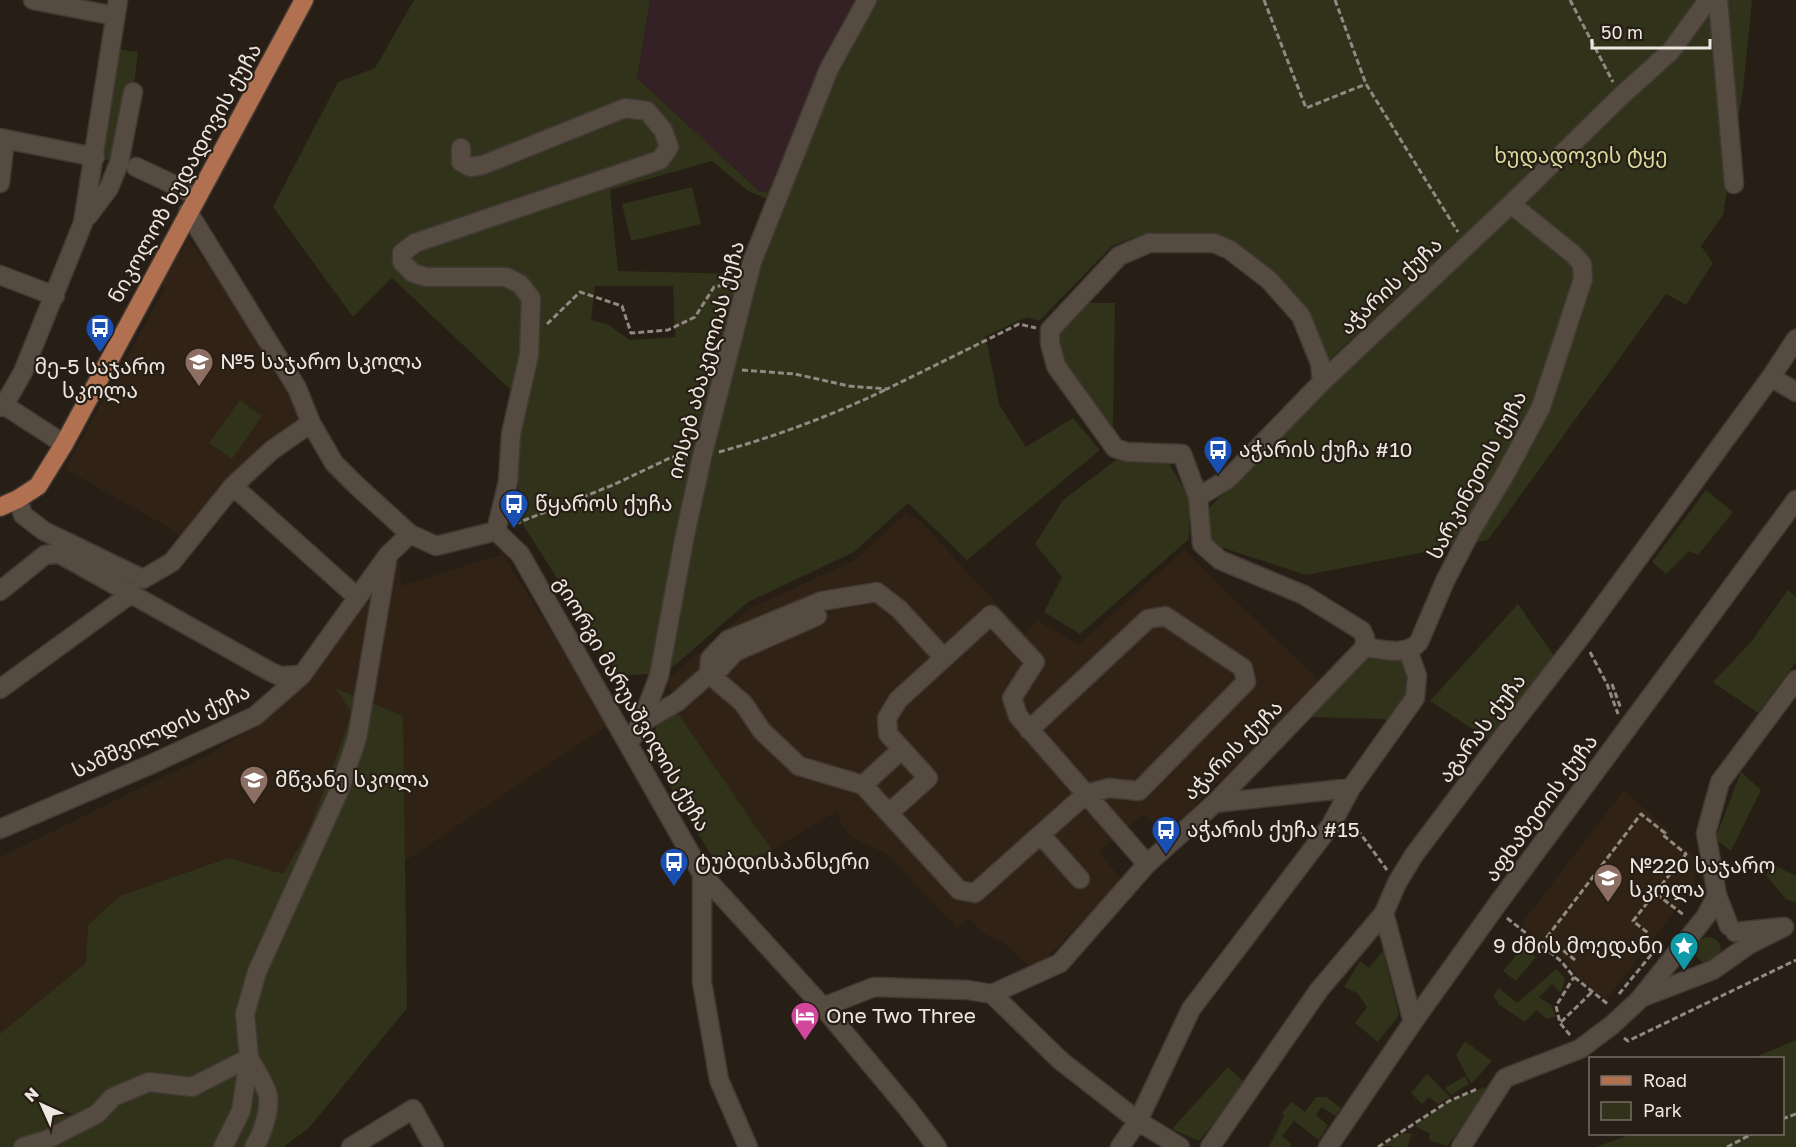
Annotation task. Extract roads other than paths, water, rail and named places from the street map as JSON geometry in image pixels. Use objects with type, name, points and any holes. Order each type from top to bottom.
[{"type":"main road","name":"ნიკოლოზ ხუდადოვის ქუჩა","points":[[0,507],[18,500],[38,486],[64,444],[304,0]]},
{"type":"street","points":[[33,0],[117,8],[83,223],[23,372],[2,406],[64,444]]},
{"type":"street","name":"იოსებ აბაკელიას ქუჩა","points":[[629,743],[641,723],[659,676],[684,540],[752,262],[829,69],[867,0]]},
{"type":"street","name":"აჭარის ქუჩა","points":[[1198,497],[1228,479],[1322,382],[1671,51],[1708,0]]},
{"type":"street","points":[[1718,0],[1734,184]]},
{"type":"street","points":[[83,223],[109,188],[119,163],[133,92]]},
{"type":"street","points":[[188,212],[297,388],[311,423],[334,463],[410,534],[436,546],[496,531],[508,482],[511,434],[531,340],[531,298],[520,284],[506,277],[426,277],[412,273],[402,262],[402,253],[415,243],[660,160],[669,147],[663,130],[646,111],[625,108],[483,165],[470,167],[461,162],[461,148]]},
{"type":"street","points":[[0,183],[3,139],[94,157]]},
{"type":"street","points":[[136,167],[198,195]]},
{"type":"street","name":"სარკინეთის ქუჩა","points":[[1408,651],[1419,642],[1445,581],[1541,407],[1583,279],[1582,264],[1573,254],[1511,204]]},
{"type":"street","points":[[1120,1147],[1138,1121],[1191,1009],[1331,825],[1351,788],[1415,698],[1418,676],[1408,651],[1365,647],[1362,631],[1304,594],[1220,560],[1202,544],[1198,497],[1182,454],[1127,452],[1115,448],[1056,366],[1050,343],[1050,330],[1119,256],[1149,243],[1214,243],[1230,250],[1269,280],[1301,316],[1320,363],[1322,382]]},
{"type":"street","points":[[0,275],[55,296]]},
{"type":"street","name":"აგარას ქუჩა","points":[[1210,1147],[1319,990],[1384,913],[1414,855],[1504,734],[1579,639],[1771,377],[1796,339]]},
{"type":"street","points":[[1771,377],[1796,392]]},
{"type":"street","points":[[18,500],[23,515],[44,531],[142,579],[172,562],[233,486],[272,450],[311,423]]},
{"type":"street","points":[[233,486],[357,597]]},
{"type":"street","name":"აფხაზეთის ქუჩა","points":[[1328,1147],[1496,906],[1796,500]]},
{"type":"street","name":"გიორგი მარუაშვილის ქუჩა","points":[[496,531],[520,554],[702,874],[823,1007],[937,1147]]},
{"type":"street","name":"სამშვილდის ქუჩა","points":[[0,829],[154,763],[255,716],[302,675],[388,555],[410,534]]},
{"type":"street","points":[[0,591],[45,555],[58,553],[269,671],[280,676],[302,675]]},
{"type":"street","points":[[223,1147],[241,1111],[245,1097],[249,1058],[245,1014],[258,972],[339,790],[357,738],[388,555]]},
{"type":"street","points":[[641,723],[677,702],[735,652],[828,612],[846,598],[877,592],[899,609],[944,658]]},
{"type":"street","points":[[0,688],[132,593]]},
{"type":"street","points":[[889,813],[928,778],[888,734],[886,718],[898,700],[991,615],[1035,662],[1012,698],[1018,716],[1147,864]]},
{"type":"street","points":[[709,674],[743,703],[762,731],[799,766],[863,785],[959,890],[975,893],[1086,794],[1109,788],[1139,790],[1246,682],[1243,668],[1165,616],[1148,619],[1029,730]]},
{"type":"street","name":"აჭარის ქუჩა","points":[[992,994],[1060,963],[1147,864],[1215,803],[1365,647]]},
{"type":"street","points":[[1737,953],[1738,947],[1732,929],[1717,895],[1706,833],[1720,782],[1796,680]]},
{"type":"street","points":[[863,785],[902,749]]},
{"type":"street","points":[[1215,803],[1351,788]]},
{"type":"street","points":[[1041,835],[1080,879]]},
{"type":"street","points":[[702,874],[702,982],[719,1080],[748,1147]]},
{"type":"street","points":[[1703,973],[1688,961],[1684,954],[1684,942],[1691,920],[1717,895]]},
{"type":"street","points":[[1384,913],[1413,1022]]},
{"type":"street","points":[[1691,920],[1721,921],[1732,929],[1790,924]]},
{"type":"street","points":[[1642,997],[1713,970],[1737,953],[1790,924]]},
{"type":"street","points":[[1461,1147],[1505,1078],[1580,1048],[1612,1025],[1642,997],[1684,942]]},
{"type":"street","points":[[823,1007],[874,987],[968,990],[992,994],[1061,1061],[1138,1121],[1180,1147]]},
{"type":"street","points":[[23,1147],[46,1140],[97,1114],[113,1097],[149,1082],[192,1087],[249,1058]]},
{"type":"street","points":[[249,1058],[268,1094],[266,1119],[259,1140],[254,1147]]},
{"type":"street","points":[[351,1147],[413,1109],[434,1147]]},
{"type":"place","name":"მე-5 საჯარო სკოლა","points":[[100,354]]},
{"type":"place","name":"№5 საჯარო სკოლა","points":[[199,388]]},
{"type":"place","name":"აჭარის ქუჩა #10","points":[[1218,476]]},
{"type":"place","name":"წყაროს ქუჩა","points":[[514,530]]},
{"type":"place","name":"მწვანე სკოლა","points":[[254,806]]},
{"type":"place","name":"აჭარის ქუჩა #15","points":[[1166,856]]},
{"type":"place","name":"ტუბდისპანსერი","points":[[674,888]]},
{"type":"place","name":"№220 საჯარო სკოლა","points":[[1608,904]]},
{"type":"place","name":"9 ძმის მოედანი","points":[[1684,972]]},
{"type":"place","name":"One Two Three","points":[[805,1042]]},
{"type":"park label","name":"ხუდადოვის ტყე","points":[[1581,156]]}]
